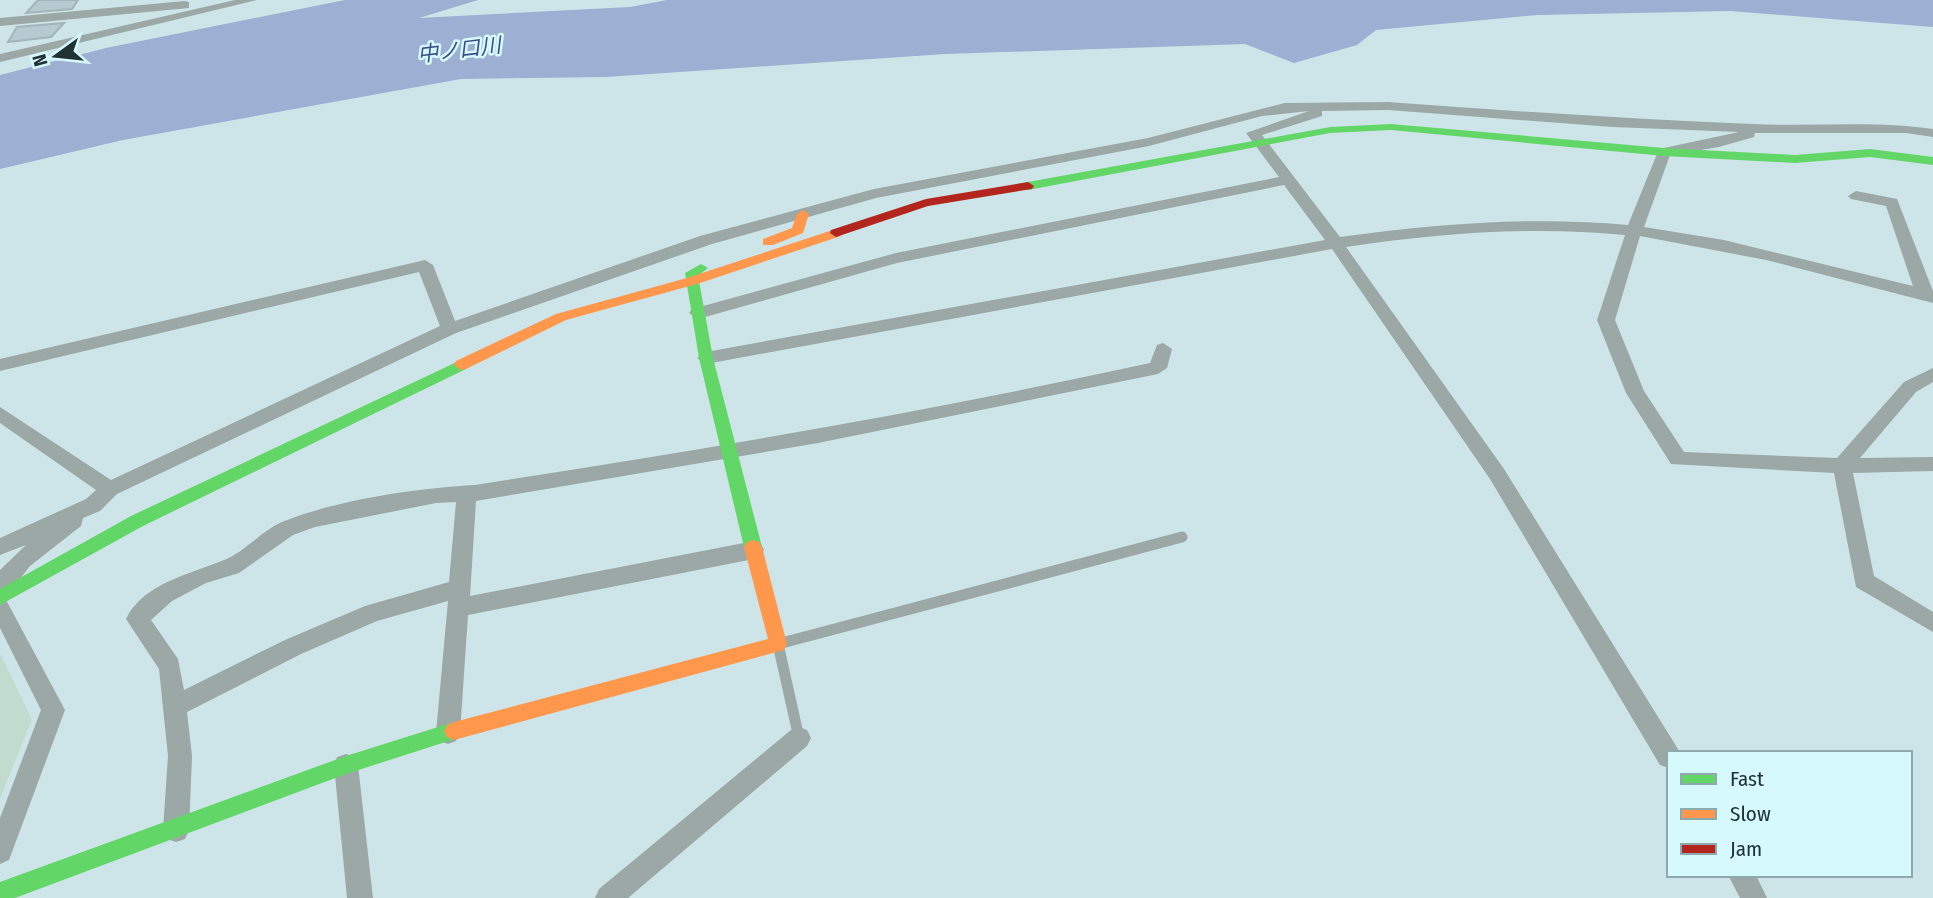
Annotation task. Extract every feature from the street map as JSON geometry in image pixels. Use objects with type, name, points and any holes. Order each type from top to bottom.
[{"type":"street","points":[[0,22],[218,0]]},
{"type":"street","points":[[0,58],[251,0]]},
{"type":"street","points":[[0,591],[4,580],[19,562],[110,489],[450,329],[669,252],[874,194],[1149,142],[1285,107],[1388,106],[1613,123],[1764,129],[1906,128],[1933,133]]},
{"type":"street","points":[[1337,107],[1252,133],[1335,242],[1497,474],[1667,754]]},
{"type":"street","points":[[0,598],[137,521],[508,340],[561,317],[692,281],[926,203],[1262,145],[1331,130],[1391,127],[1664,152],[1795,159],[1870,153],[1933,161]]},
{"type":"street","points":[[1664,152],[1719,143],[1764,129]]},
{"type":"street","points":[[1664,152],[1651,195],[1634,231],[1606,320],[1635,393],[1678,459],[1842,466],[1933,464]]},
{"type":"street","points":[[698,313],[895,258],[1287,180]]},
{"type":"street","points":[[1856,196],[1892,202],[1928,296]]},
{"type":"street","points":[[0,893],[346,765],[448,733],[778,644],[706,358],[692,273],[710,262],[798,230],[803,214]]},
{"type":"street","points":[[706,358],[1335,242],[1459,228],[1570,227],[1634,231],[1710,244],[1928,296]]},
{"type":"street","points":[[0,365],[425,265],[450,329]]},
{"type":"street","points":[[176,830],[180,756],[170,666],[137,619],[164,596],[200,576],[232,566],[286,529],[314,519],[436,495],[467,493],[730,453],[1015,400],[1158,368],[1163,349]]},
{"type":"street","points":[[1842,466],[1910,387],[1933,374]]},
{"type":"street","points":[[0,414],[110,489]]},
{"type":"street","points":[[1842,466],[1864,581],[1933,623]]},
{"type":"street","points":[[448,733],[467,493]]},
{"type":"street","points":[[0,547],[93,505]]},
{"type":"street","points":[[176,706],[293,647],[373,613],[754,550]]},
{"type":"street","points":[[0,606],[53,710],[0,851]]},
{"type":"street","points":[[608,898],[799,738]]},
{"type":"street","points":[[346,765],[360,898]]},
{"type":"street","points":[[1742,877],[1754,898]]},
{"type":"lane","points":[[799,738],[778,644],[1182,537]]},
{"type":"green space","points":[[0,653],[32,720],[0,798]]},
{"type":"water","name":"中ノ口川","points":[[345,0],[478,0],[419,18],[630,7],[667,0],[1933,0],[1933,27],[1730,11],[1538,15],[1376,30],[1357,45],[1294,63],[1245,44],[945,54],[606,77],[461,79],[123,140],[0,169],[0,75],[106,48]]},
{"type":"building","points":[[38,0],[78,0],[72,9],[26,13]]},
{"type":"building","points":[[64,23],[51,37],[8,42],[17,27]]},
{"type":"traffic: fast","points":[[1028,186],[1330,130],[1391,127],[1664,152],[1795,159],[1870,153],[1933,161]]},
{"type":"traffic: fast","points":[[701,268],[692,273],[692,281],[706,358],[753,547]]},
{"type":"traffic: fast","points":[[0,598],[137,521],[461,365]]},
{"type":"traffic: fast","points":[[0,893],[346,765],[454,731]]},
{"type":"traffic: slow","points":[[768,242],[798,230],[803,214]]},
{"type":"traffic: slow","points":[[461,365],[561,317],[692,281],[836,233]]},
{"type":"traffic: slow","points":[[454,731],[778,644],[753,547]]},
{"type":"traffic: jam","points":[[836,233],[926,203],[1028,186]]}]
